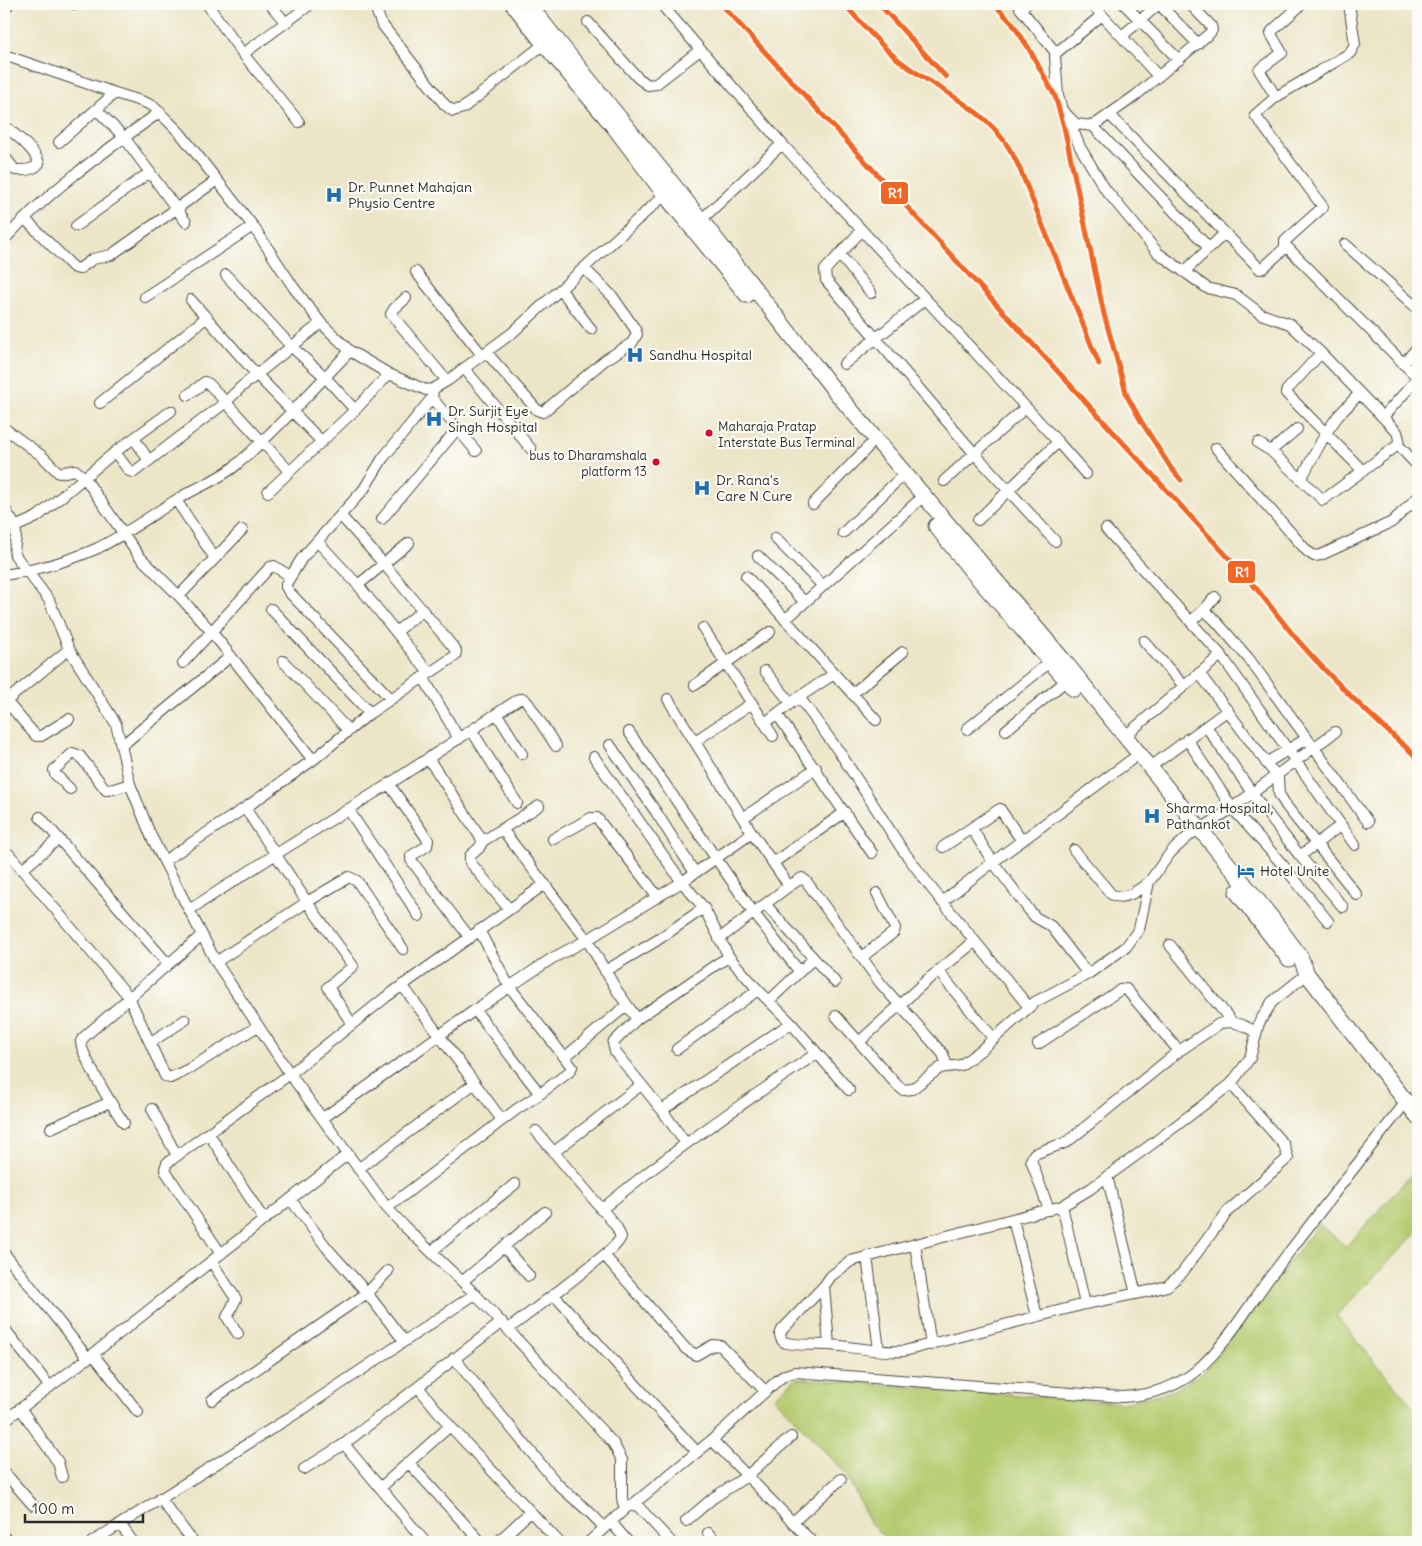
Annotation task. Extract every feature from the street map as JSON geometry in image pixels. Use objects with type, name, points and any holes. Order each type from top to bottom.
[{"type":"main road","points":[[513,4],[549,40]]},
{"type":"main road","points":[[528,4],[549,40],[614,127],[670,191],[869,446],[970,568],[1067,680],[1132,760],[1196,832]]},
{"type":"main road","points":[[670,191],[701,220],[834,390],[1065,662],[1149,768],[1293,964],[1307,974],[1418,1117]]},
{"type":"street","points":[[4,10],[9,4]]},
{"type":"street","points":[[73,4],[78,4]]},
{"type":"street","points":[[206,4],[243,54],[299,122]]},
{"type":"street","points":[[270,4],[285,22]]},
{"type":"street","points":[[243,54],[311,4]]},
{"type":"street","points":[[378,4],[377,12],[385,29],[445,105],[453,111],[463,108],[549,40]]},
{"type":"street","points":[[660,4],[782,144],[1086,474]]},
{"type":"street","points":[[1092,4],[1158,76]]},
{"type":"street","points":[[1124,4],[1179,60]]},
{"type":"street","points":[[1122,36],[1159,4],[1198,44]]},
{"type":"street","points":[[1093,126],[1135,96],[1210,33],[1212,28],[1190,4]]},
{"type":"street","points":[[1276,97],[1259,70],[1281,54],[1271,32],[1302,4]]},
{"type":"street","points":[[1349,4],[1355,44],[1350,54],[1276,97],[1255,115],[1323,207],[1285,242],[1286,247],[1418,378],[1383,417]]},
{"type":"street","points":[[1021,5],[1056,53]]},
{"type":"street","points":[[1102,15],[1056,53],[1058,95],[1062,110],[1076,124],[1093,126],[1209,248]]},
{"type":"street","points":[[588,22],[638,78],[648,85],[656,84],[700,50]]},
{"type":"street","points":[[4,54],[149,104],[160,112],[180,133],[253,226],[294,288],[321,323],[350,351],[389,374],[433,394],[476,451]]},
{"type":"street","points":[[59,142],[115,93]]},
{"type":"street","points":[[97,110],[124,138],[186,222]]},
{"type":"street","points":[[4,240],[25,218],[86,165],[160,112]]},
{"type":"street","points":[[1109,114],[1260,269],[1286,247]]},
{"type":"street","points":[[1067,116],[1080,147],[1105,188],[1154,248],[1207,288],[1236,295],[1265,316],[1290,324],[1322,353],[1398,432],[1399,439],[1398,445],[1323,500],[1271,451],[1258,443]]},
{"type":"street","points":[[4,125],[26,145],[39,163],[35,168],[15,170],[4,156]]},
{"type":"street","points":[[701,220],[782,144]]},
{"type":"street","points":[[76,226],[150,172]]},
{"type":"street","points":[[25,218],[73,267],[79,269],[94,259],[111,255],[217,180]]},
{"type":"street","points":[[391,699],[287,590],[286,584],[290,576],[317,541],[367,485],[383,458],[433,394],[447,381],[512,333],[670,191]]},
{"type":"street","points":[[145,297],[253,226]]},
{"type":"street","points":[[861,231],[825,270],[826,280],[974,453],[1055,541]]},
{"type":"street","points":[[1184,272],[1225,234]]},
{"type":"street","points":[[1345,244],[1418,309]]},
{"type":"street","points":[[839,254],[871,292]]},
{"type":"street","points":[[416,272],[484,354],[537,410],[543,412],[605,360],[632,343],[638,334],[613,297],[584,268]]},
{"type":"street","points":[[226,275],[291,346],[325,377],[355,410]]},
{"type":"street","points":[[561,290],[591,328]]},
{"type":"street","points":[[406,298],[394,308],[392,314],[447,381]]},
{"type":"street","points":[[844,364],[925,299]]},
{"type":"street","points":[[191,300],[257,375],[322,442]]},
{"type":"street","points":[[100,403],[207,317]]},
{"type":"street","points":[[115,452],[132,473],[226,402],[321,323]]},
{"type":"street","points":[[1403,364],[1418,347]]},
{"type":"street","points":[[4,575],[28,571],[97,548],[124,534],[176,500],[228,470],[261,442],[350,351]]},
{"type":"street","points":[[1322,353],[1286,392],[1363,471]]},
{"type":"street","points":[[464,368],[531,449]]},
{"type":"street","points":[[268,492],[355,410],[389,374]]},
{"type":"street","points":[[188,396],[207,382],[289,471]]},
{"type":"street","points":[[1301,479],[1326,433],[1338,416],[1360,393]]},
{"type":"street","points":[[944,481],[1025,408]]},
{"type":"street","points":[[15,527],[37,516],[115,452],[171,410]]},
{"type":"street","points":[[4,428],[8,429],[42,456],[59,473],[75,470],[84,477],[143,562],[179,596],[211,631],[313,760]]},
{"type":"street","points":[[382,519],[458,428]]},
{"type":"street","points":[[1271,451],[1297,429]]},
{"type":"street","points":[[134,438],[149,461]]},
{"type":"street","points":[[978,520],[1058,442]]},
{"type":"street","points":[[1398,445],[1418,466]]},
{"type":"street","points":[[813,504],[869,446]]},
{"type":"street","points":[[1216,448],[1307,551],[1314,556],[1321,555],[1392,522],[1418,497]]},
{"type":"street","points":[[843,533],[898,480]]},
{"type":"street","points":[[176,500],[214,557]]},
{"type":"street","points":[[785,620],[916,502]]},
{"type":"street","points":[[4,508],[15,527],[14,552],[49,600],[69,649],[116,724],[130,784],[151,836],[216,962],[290,1074],[387,1208],[463,1281],[613,1443],[622,1460],[623,1504],[631,1505],[671,1542]]},
{"type":"street","points":[[164,861],[245,808],[313,760],[370,713],[452,658],[456,653],[454,648],[384,564],[341,516]]},
{"type":"street","points":[[1106,529],[1221,655],[1355,845]]},
{"type":"street","points":[[179,596],[214,557],[242,530]]},
{"type":"street","points":[[775,538],[823,586]]},
{"type":"street","points":[[317,541],[358,585],[396,632],[426,675],[459,739]]},
{"type":"street","points":[[358,585],[409,543]]},
{"type":"street","points":[[758,556],[805,602]]},
{"type":"street","points":[[183,663],[270,567],[277,567],[290,576]]},
{"type":"street","points":[[746,576],[876,720]]},
{"type":"street","points":[[1191,621],[1216,597]]},
{"type":"street","points":[[271,609],[370,713]]},
{"type":"street","points":[[1204,610],[1249,659],[1368,822]]},
{"type":"street","points":[[396,632],[422,611]]},
{"type":"street","points":[[703,628],[773,736]]},
{"type":"street","points":[[695,685],[770,632]]},
{"type":"street","points":[[1144,641],[1184,686]]},
{"type":"street","points":[[69,649],[5,702],[36,736],[40,736],[69,719]]},
{"type":"street","points":[[852,694],[903,652]]},
{"type":"street","points":[[1124,737],[1221,655]]},
{"type":"street","points":[[121,746],[231,656]]},
{"type":"street","points":[[283,661],[348,730]]},
{"type":"street","points":[[967,729],[1050,662]]},
{"type":"street","points":[[765,671],[795,700],[840,753],[902,849],[974,942],[1029,1007]]},
{"type":"street","points":[[1199,673],[1276,776],[1279,782],[1281,799],[1357,895]]},
{"type":"street","points":[[765,723],[834,674]]},
{"type":"street","points":[[1006,730],[1067,680]]},
{"type":"street","points":[[189,910],[472,731],[519,699],[524,699],[556,746]]},
{"type":"street","points":[[668,700],[752,833],[789,886]]},
{"type":"street","points":[[695,741],[752,703]]},
{"type":"street","points":[[1149,768],[1228,710]]},
{"type":"street","points":[[497,714],[522,754]]},
{"type":"street","points":[[777,714],[816,768],[872,852]]},
{"type":"street","points":[[1206,726],[1252,793],[1300,856],[1343,907]]},
{"type":"street","points":[[472,731],[517,802]]},
{"type":"street","points":[[629,732],[715,859],[799,971]]},
{"type":"street","points":[[1074,850],[1115,896],[1120,897],[1137,891],[1149,882],[1171,852],[1335,732]]},
{"type":"street","points":[[1266,763],[1306,738]]},
{"type":"street","points":[[1187,739],[1232,808],[1282,864],[1328,921]]},
{"type":"street","points":[[610,745],[695,873]]},
{"type":"street","points":[[70,790],[55,774],[54,770],[73,753],[80,756],[106,790],[130,784]]},
{"type":"street","points":[[428,758],[483,841]]},
{"type":"street","points":[[594,758],[682,882],[704,908],[729,957],[791,1023],[849,1090]]},
{"type":"street","points":[[942,902],[993,862],[1132,760]]},
{"type":"street","points":[[743,818],[816,768]]},
{"type":"street","points":[[389,784],[428,840],[427,846],[411,856],[411,860],[470,938]]},
{"type":"street","points":[[509,909],[473,866],[469,858],[483,841],[539,806]]},
{"type":"street","points":[[245,808],[306,902],[353,966],[328,987],[352,1024]]},
{"type":"street","points":[[348,809],[419,916]]},
{"type":"street","points":[[943,847],[1000,809],[1022,841]]},
{"type":"street","points":[[773,863],[845,812]]},
{"type":"street","points":[[40,816],[167,963]]},
{"type":"street","points":[[553,839],[591,818],[597,818],[658,897]]},
{"type":"street","points":[[1300,856],[1341,825]]},
{"type":"street","points":[[502,829],[587,940],[637,1019]]},
{"type":"street","points":[[972,829],[993,862],[1029,910],[1036,917],[1051,926],[1088,974]]},
{"type":"street","points":[[323,1118],[509,986],[551,959],[587,940],[682,882],[752,833]]},
{"type":"street","points":[[22,870],[58,839]]},
{"type":"street","points":[[9,854],[129,998],[163,1073],[170,1078],[189,1069],[258,1026]]},
{"type":"street","points":[[216,962],[306,902],[345,878],[352,877],[357,881],[403,949]]},
{"type":"street","points":[[720,938],[799,878],[804,879],[881,984],[943,1054],[948,1066]]},
{"type":"street","points":[[836,1016],[896,1084],[903,1090],[912,1089],[940,1068],[961,1065],[994,1039],[1034,1002],[1088,974],[1126,947],[1136,935],[1141,923],[1149,882]]},
{"type":"street","points":[[221,1254],[165,1169],[168,1163],[290,1074],[402,985],[545,884]]},
{"type":"street","points":[[862,957],[894,932],[894,928],[877,893]]},
{"type":"street","points":[[765,904],[834,982]]},
{"type":"street","points":[[605,971],[656,941],[704,908]]},
{"type":"street","points":[[387,1208],[571,1070],[572,1067],[565,1057],[509,986],[480,930]]},
{"type":"street","points":[[124,1123],[110,1102],[83,1051],[81,1041],[167,963],[202,935]]},
{"type":"street","points":[[859,1042],[938,971],[974,942]]},
{"type":"street","points":[[1170,945],[1232,1022]]},
{"type":"street","points":[[686,1144],[662,1110],[615,1052],[613,1043],[637,1019],[729,957]]},
{"type":"street","points":[[769,1001],[813,959]]},
{"type":"street","points":[[938,971],[994,1039]]},
{"type":"street","points":[[1231,1084],[1284,1145],[1288,1158],[1228,1211],[1176,1280],[1158,1289],[1084,1304],[892,1352],[786,1342],[782,1339],[780,1335],[782,1330],[824,1286],[831,1276],[844,1265],[867,1256],[1062,1206],[1107,1176],[1231,1084],[1250,1058],[1262,1015],[1272,1002],[1307,974]]},
{"type":"street","points":[[402,985],[502,1120]]},
{"type":"street","points":[[1038,1044],[1120,990],[1126,989],[1179,1052]]},
{"type":"street","points":[[677,1049],[758,990]]},
{"type":"street","points":[[565,1057],[627,1005]]},
{"type":"street","points":[[475,1010],[540,1094]]},
{"type":"street","points":[[150,1042],[185,1020]]},
{"type":"street","points":[[1049,1210],[1032,1164],[1032,1157],[1038,1152],[1067,1142],[1179,1052],[1219,1024],[1226,1021],[1232,1022],[1256,1032]]},
{"type":"street","points":[[662,1110],[791,1023]]},
{"type":"street","points":[[601,1210],[686,1144],[817,1053]]},
{"type":"street","points":[[358,1169],[475,1083]]},
{"type":"street","points":[[554,1152],[641,1085]]},
{"type":"street","points":[[51,1128],[110,1102]]},
{"type":"street","points":[[589,1542],[631,1505],[712,1440],[765,1391],[785,1375],[795,1372],[1105,1397],[1141,1396],[1156,1392],[1182,1380],[1197,1369],[1225,1339],[1294,1246],[1406,1102]]},
{"type":"street","points":[[152,1109],[177,1156]]},
{"type":"street","points":[[304,1469],[344,1444],[454,1358],[554,1295],[619,1242],[621,1237],[616,1226],[536,1131]]},
{"type":"street","points":[[209,1134],[264,1220]]},
{"type":"street","points":[[4,1421],[91,1356],[348,1154]]},
{"type":"street","points":[[1107,1176],[1136,1294]]},
{"type":"street","points":[[432,1251],[515,1184]]},
{"type":"street","points":[[291,1200],[327,1248],[367,1293],[404,1341]]},
{"type":"street","points":[[1062,1206],[1084,1304]]},
{"type":"street","points":[[463,1281],[545,1212]]},
{"type":"street","points":[[1012,1219],[1037,1316]]},
{"type":"street","points":[[915,1244],[930,1344]]},
{"type":"street","points":[[504,1247],[529,1276]]},
{"type":"street","points":[[4,1253],[138,1412]]},
{"type":"street","points":[[604,1255],[686,1350],[696,1355],[714,1344],[721,1346],[765,1391]]},
{"type":"street","points":[[867,1256],[880,1350]]},
{"type":"street","points":[[211,1261],[236,1299],[227,1317],[238,1334]]},
{"type":"street","points":[[212,1400],[367,1293],[388,1271]]},
{"type":"street","points":[[824,1286],[829,1345]]},
{"type":"street","points":[[92,1542],[303,1408],[475,1294]]},
{"type":"street","points":[[554,1295],[697,1452]]},
{"type":"street","points":[[4,1328],[50,1387]]},
{"type":"street","points":[[454,1358],[554,1480],[628,1542]]},
{"type":"street","points":[[418,1386],[450,1426],[560,1542]]},
{"type":"street","points":[[20,1408],[58,1462],[62,1477]]},
{"type":"street","points":[[380,1488],[450,1426]]},
{"type":"street","points":[[686,1521],[713,1498],[747,1476],[791,1437]]},
{"type":"street","points":[[712,1440],[812,1542]]},
{"type":"street","points":[[344,1444],[424,1542]]},
{"type":"street","points":[[408,1462],[481,1542]]},
{"type":"street","points":[[4,1472],[33,1505]]},
{"type":"street","points":[[793,1522],[841,1479]]},
{"type":"street","points":[[160,1498],[193,1542]]},
{"type":"street","points":[[498,1542],[530,1512]]},
{"type":"street","points":[[120,1524],[133,1542]]},
{"type":"street","points":[[708,1533],[717,1542]]},
{"type":"street","points":[[4,1537],[8,1542]]},
{"type":"green space","points":[[1418,1167],[1418,1231],[1336,1316],[1418,1413],[1418,1542],[885,1542],[884,1537],[870,1523],[846,1474],[774,1397],[796,1378],[1123,1403],[1172,1391],[1204,1372],[1319,1224],[1346,1247]]},
{"type":"transit line","name":"R1","points":[[721,4],[1248,579],[1316,660],[1358,703],[1418,758]]},
{"type":"transit line","name":"R1","points":[[844,4],[892,55],[982,117],[1009,147],[1019,167],[1099,364]]},
{"type":"transit line","name":"R1","points":[[879,4],[946,77]]},
{"type":"transit line","name":"R1","points":[[994,4],[1012,23],[1028,47],[1055,96],[1064,127],[1104,314],[1127,396],[1171,468],[1181,480]]},
{"type":"place","name":"Dr. Punnet Mahajan Physio Centre","points":[[334,195]]},
{"type":"place","name":"Sandhu Hospital","points":[[635,355]]},
{"type":"place","name":"Dr. Surjit Eye Singh Hospital","points":[[434,419]]},
{"type":"place","name":"Maharaja Pratap Interstate Bus Terminal","points":[[709,433]]},
{"type":"place","name":"bus to Dharamshala platform 13","points":[[656,462]]},
{"type":"place","name":"Dr. Rana's Care N Cure","points":[[702,488]]},
{"type":"place","name":"Sharma Hospital, Pathankot","points":[[1152,816]]},
{"type":"place","name":"Hotel Unite","points":[[1246,871]]}]
